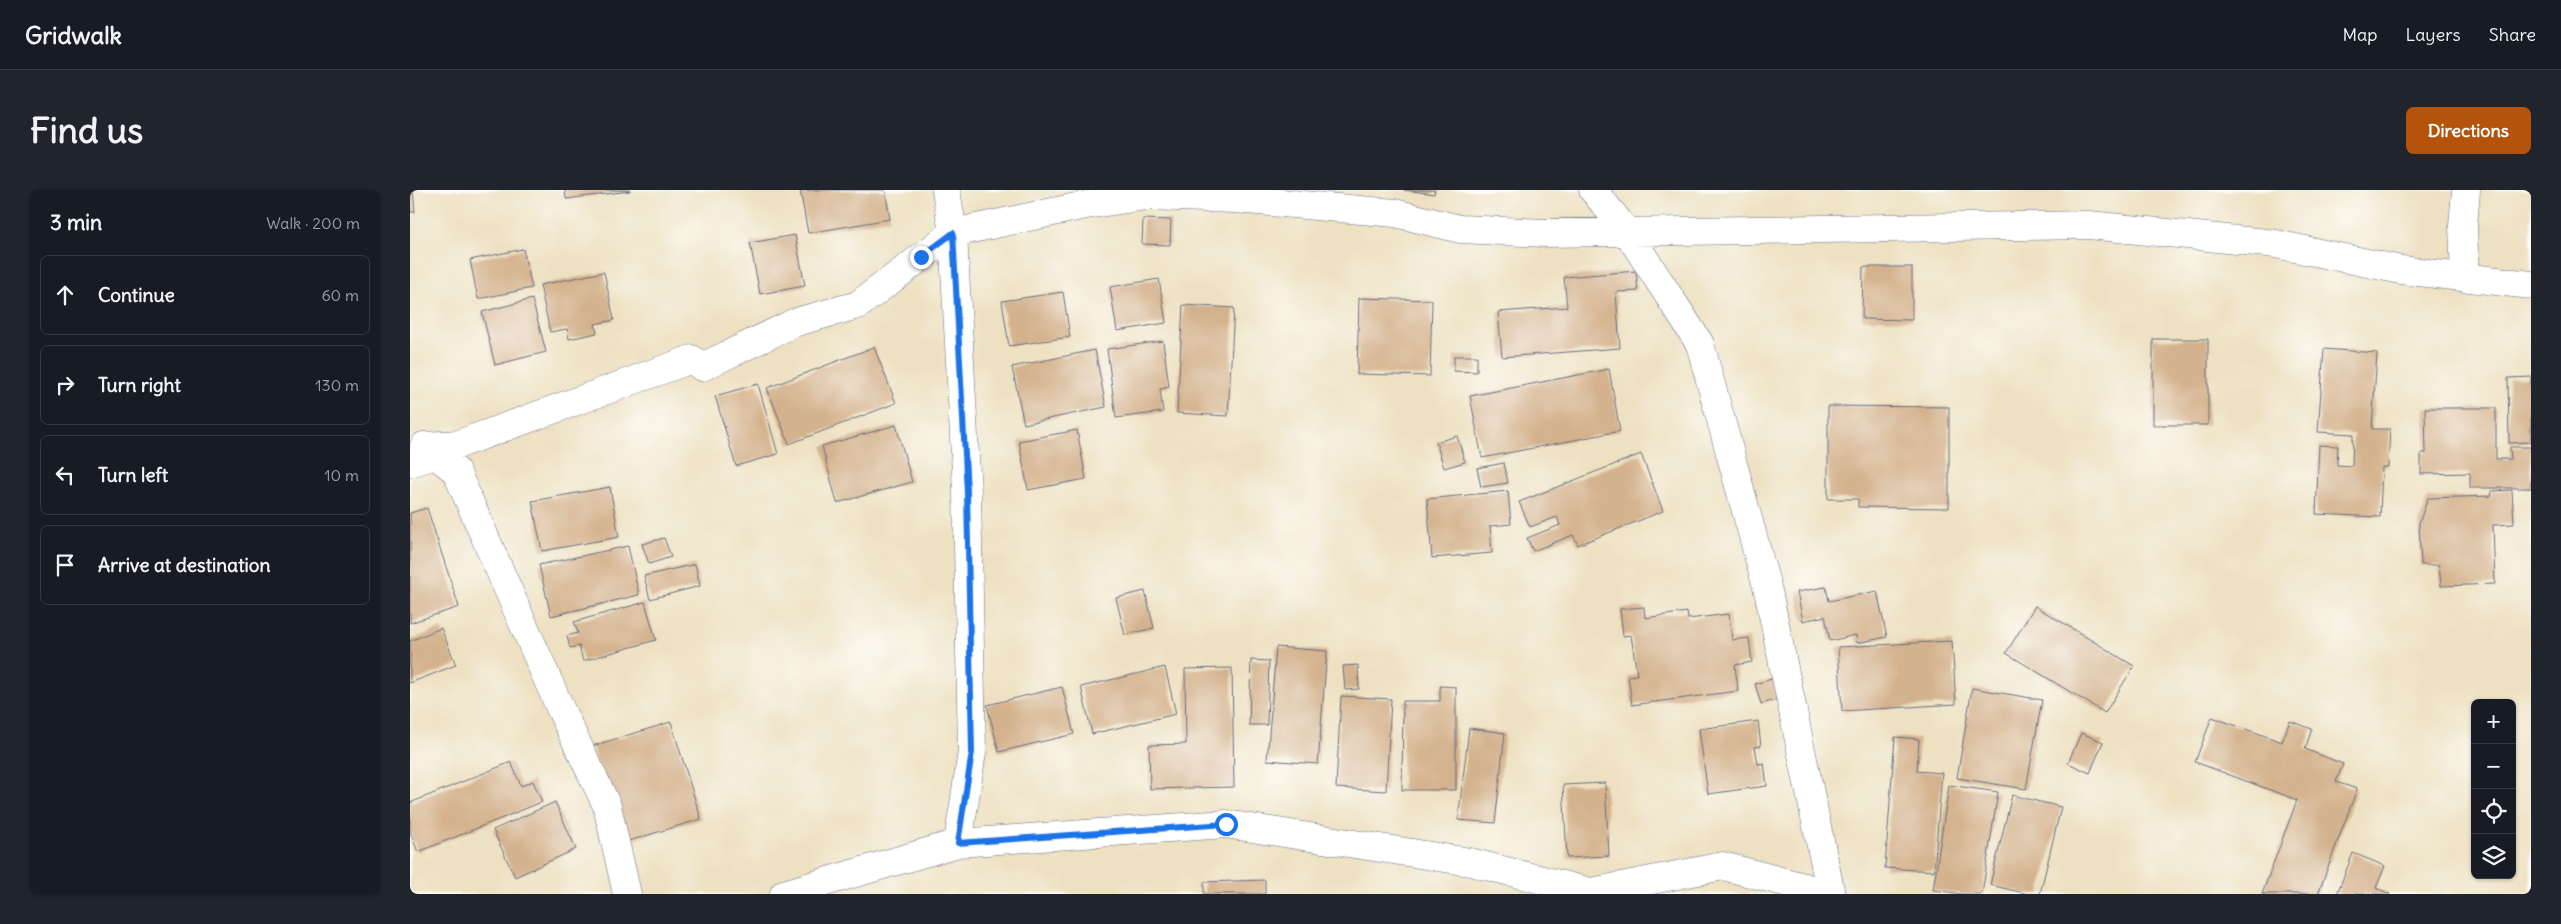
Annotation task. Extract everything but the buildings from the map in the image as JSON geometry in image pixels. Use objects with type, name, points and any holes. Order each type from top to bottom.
[{"type":"street","points":[[946,190],[953,233],[967,492],[972,752],[958,843]]},
{"type":"street","points":[[784,894],[958,843],[1226,824],[1470,862],[1592,892],[1723,866],[1831,894],[1768,591],[1700,344],[1628,233],[1593,190]]},
{"type":"street","points":[[2465,278],[2462,226],[2466,190]]},
{"type":"street","points":[[417,455],[457,457],[692,359],[702,368],[796,322],[858,305],[953,233],[1086,205],[1147,196],[1235,199],[1395,213],[1460,229],[1545,233],[2089,225],[2276,244],[2401,270],[2531,285]]},
{"type":"street","points":[[457,457],[561,710],[607,806],[627,894]]},
{"type":"route","points":[[921,257],[953,233],[967,492],[972,752],[958,843],[1226,824]]}]
